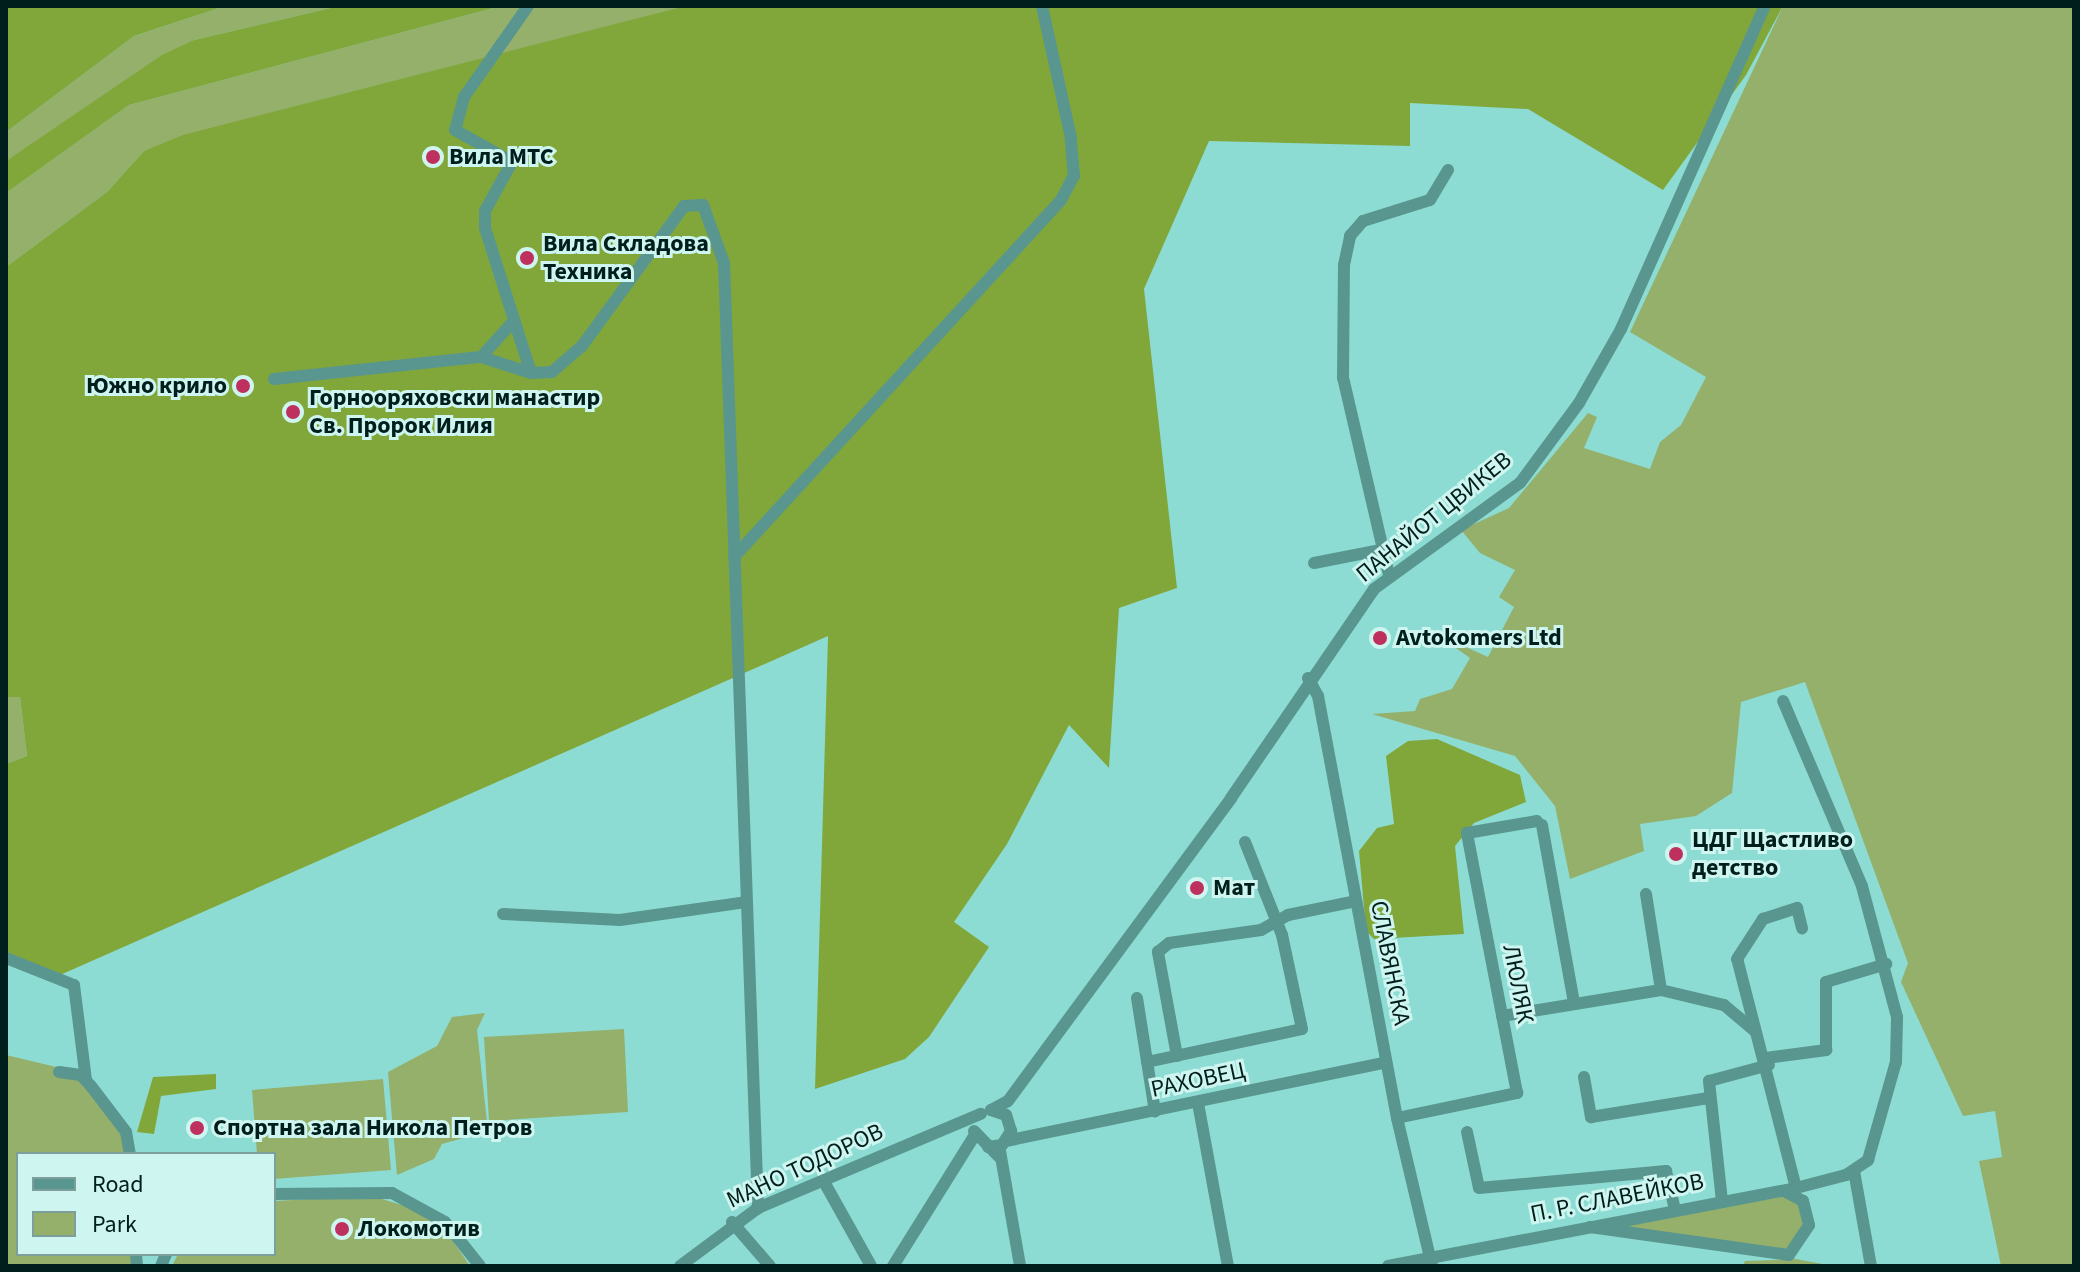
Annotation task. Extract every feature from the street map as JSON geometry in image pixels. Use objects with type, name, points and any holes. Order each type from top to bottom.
[{"type":"street","points":[[528,6],[488,57],[455,121],[466,142],[512,162],[484,219],[511,324],[531,373]]},
{"type":"street","points":[[734,557],[1061,200],[1074,176],[1071,138],[1042,6]]},
{"type":"street","name":"ПАНАЙОТ ЦВИКЕВ","points":[[986,1112],[1008,1101],[1231,798],[1308,678],[1389,575],[1520,483],[1579,403],[1621,329],[1765,6]]},
{"type":"street","points":[[1389,575],[1380,550],[1343,378],[1344,265],[1350,236],[1363,221],[1430,200],[1448,170]]},
{"type":"street","points":[[274,379],[481,357],[531,373],[552,372],[568,362],[674,214],[693,201],[703,205],[724,263],[758,1208]]},
{"type":"street","points":[[481,357],[511,324]]},
{"type":"street","points":[[1314,563],[1380,550]]},
{"type":"street","name":"СЛАВЯНСКА","points":[[1308,678],[1318,696],[1397,1118],[1430,1262]]},
{"type":"street","points":[[1783,701],[1862,886],[1886,964],[1897,1017],[1896,1062],[1875,1144],[1854,1171],[1871,1266]]},
{"type":"street","name":"ЛЮЛЯК","points":[[1397,1118],[1517,1093],[1467,833],[1539,823],[1574,1002]]},
{"type":"street","points":[[1147,1062],[1302,1029],[1275,925],[1245,842]]},
{"type":"street","points":[[1646,894],[1661,990]]},
{"type":"street","points":[[1177,1056],[1158,952],[1169,943],[1275,925],[1288,915],[1356,901]]},
{"type":"street","points":[[503,914],[620,920],[746,902]]},
{"type":"street","points":[[1796,1188],[1768,1062],[1756,1032],[1737,959],[1741,944],[1781,911],[1797,908],[1802,928]]},
{"type":"street","points":[[6,958],[74,985],[86,1080],[126,1132],[130,1152]]},
{"type":"street","points":[[1722,1201],[1708,1098],[1716,1074],[1826,1050],[1826,982],[1886,964]]},
{"type":"street","points":[[1502,1016],[1661,990],[1724,1005],[1756,1032]]},
{"type":"street","points":[[1137,998],[1155,1112]]},
{"type":"street","name":"РАХОВЕЦ","points":[[1008,1139],[1155,1112],[1386,1062]]},
{"type":"street","points":[[59,1072],[86,1080]]},
{"type":"street","points":[[1584,1077],[1591,1117],[1708,1098]]},
{"type":"street","points":[[1008,1101],[1008,1139],[1020,1266]]},
{"type":"street","points":[[1198,1103],[1228,1266]]},
{"type":"street","points":[[893,1266],[969,1152],[975,1131],[986,1112],[1008,1139]]},
{"type":"street","name":"МАНО ТОДОРОВ","points":[[680,1266],[732,1222],[758,1208],[986,1112]]},
{"type":"street","points":[[959,1121],[975,1131],[987,1146]]},
{"type":"street","points":[[1467,1132],[1479,1188],[1666,1171],[1675,1209]]},
{"type":"street","points":[[969,1152],[1008,1139]]},
{"type":"street","name":"П. Р. СЛАВЕЙКОВ","points":[[1388,1266],[1430,1262],[1579,1225],[1796,1188],[1854,1171]]},
{"type":"street","points":[[823,1180],[871,1266]]},
{"type":"street","points":[[1579,1225],[1789,1255],[1804,1239],[1808,1218],[1803,1201],[1781,1190]]},
{"type":"street","points":[[276,1194],[392,1193],[445,1222],[480,1266]]},
{"type":"street","points":[[732,1222],[770,1266]]},
{"type":"green space","points":[[6,6],[225,6],[134,36],[6,132]]},
{"type":"green space","points":[[225,6],[339,6],[194,40],[6,161],[6,132],[134,36]]},
{"type":"green space","points":[[339,6],[501,6],[129,105],[6,193],[6,161],[162,55],[194,40]]},
{"type":"green space","points":[[501,6],[685,6],[144,151],[107,192],[6,267],[6,193],[129,105]]},
{"type":"green space","points":[[685,6],[1783,6],[1746,75],[1663,190],[1528,109],[1410,103],[1410,146],[1209,141],[1144,289],[1177,588],[1119,608],[1109,768],[1069,725],[1007,844],[954,922],[989,947],[929,1037],[905,1059],[815,1089],[828,636],[60,975],[6,954],[6,764],[27,756],[20,697],[6,697],[6,267],[107,192],[144,151],[183,135]]},
{"type":"green space","points":[[1783,6],[2074,6],[2074,1266],[2001,1266],[1979,1161],[2002,1157],[1995,1111],[1963,1116],[1901,982],[1908,963],[1805,682],[1741,702],[1732,793],[1696,816],[1640,824],[1644,851],[1570,879],[1555,806],[1515,756],[1372,714],[1415,711],[1420,699],[1452,689],[1470,658],[1435,633],[1488,657],[1514,607],[1499,597],[1515,570],[1480,553],[1461,530],[1509,508],[1588,413],[1597,417],[1584,448],[1650,469],[1660,442],[1681,425],[1706,377],[1630,332]]},
{"type":"green space","points":[[6,697],[20,697],[27,756],[6,764]]},
{"type":"green space","points":[[1437,739],[1520,775],[1526,802],[1474,823],[1455,846],[1464,934],[1374,939],[1366,931],[1359,851],[1377,828],[1394,824],[1386,756],[1408,741]]},
{"type":"green space","points":[[485,1013],[477,1030],[488,1131],[442,1144],[434,1159],[397,1175],[388,1072],[437,1046],[452,1017]]},
{"type":"green space","points":[[624,1029],[628,1112],[489,1121],[484,1037]]},
{"type":"green space","points":[[6,1055],[69,1070],[126,1132],[129,1152],[16,1152],[16,1256],[136,1256],[137,1266],[6,1266]]},
{"type":"green space","points":[[216,1074],[216,1089],[161,1096],[154,1134],[137,1132],[153,1077]]},
{"type":"green space","points":[[383,1079],[391,1170],[276,1179],[276,1152],[257,1152],[252,1090]]},
{"type":"green space","name":"Локомотив","points":[[372,1196],[415,1209],[448,1234],[470,1266],[172,1266],[177,1256],[276,1256],[276,1201]]},
{"type":"green space","points":[[1785,1196],[1799,1205],[1803,1227],[1787,1248],[1772,1251],[1618,1226]]},
{"type":"green space","points":[[1796,1259],[1833,1266],[1743,1266],[1745,1261]]},
{"type":"place","name":"Вила МТС","points":[[433,157]]},
{"type":"place","name":"Вила Складова Техника","points":[[527,258]]},
{"type":"place","name":"Южно крило","points":[[243,386]]},
{"type":"place","name":"Горнооряховски манастир Св. Пророк Илия","points":[[293,412]]},
{"type":"place","name":"Avtokomers Ltd","points":[[1380,638]]},
{"type":"place","name":"ЦДГ Щастливо детство","points":[[1676,854]]},
{"type":"place","name":"Мат","points":[[1197,888]]},
{"type":"place","name":"Спортна зала Никола Петров","points":[[197,1128]]},
{"type":"place","name":"Локомотив","points":[[342,1229]]}]
